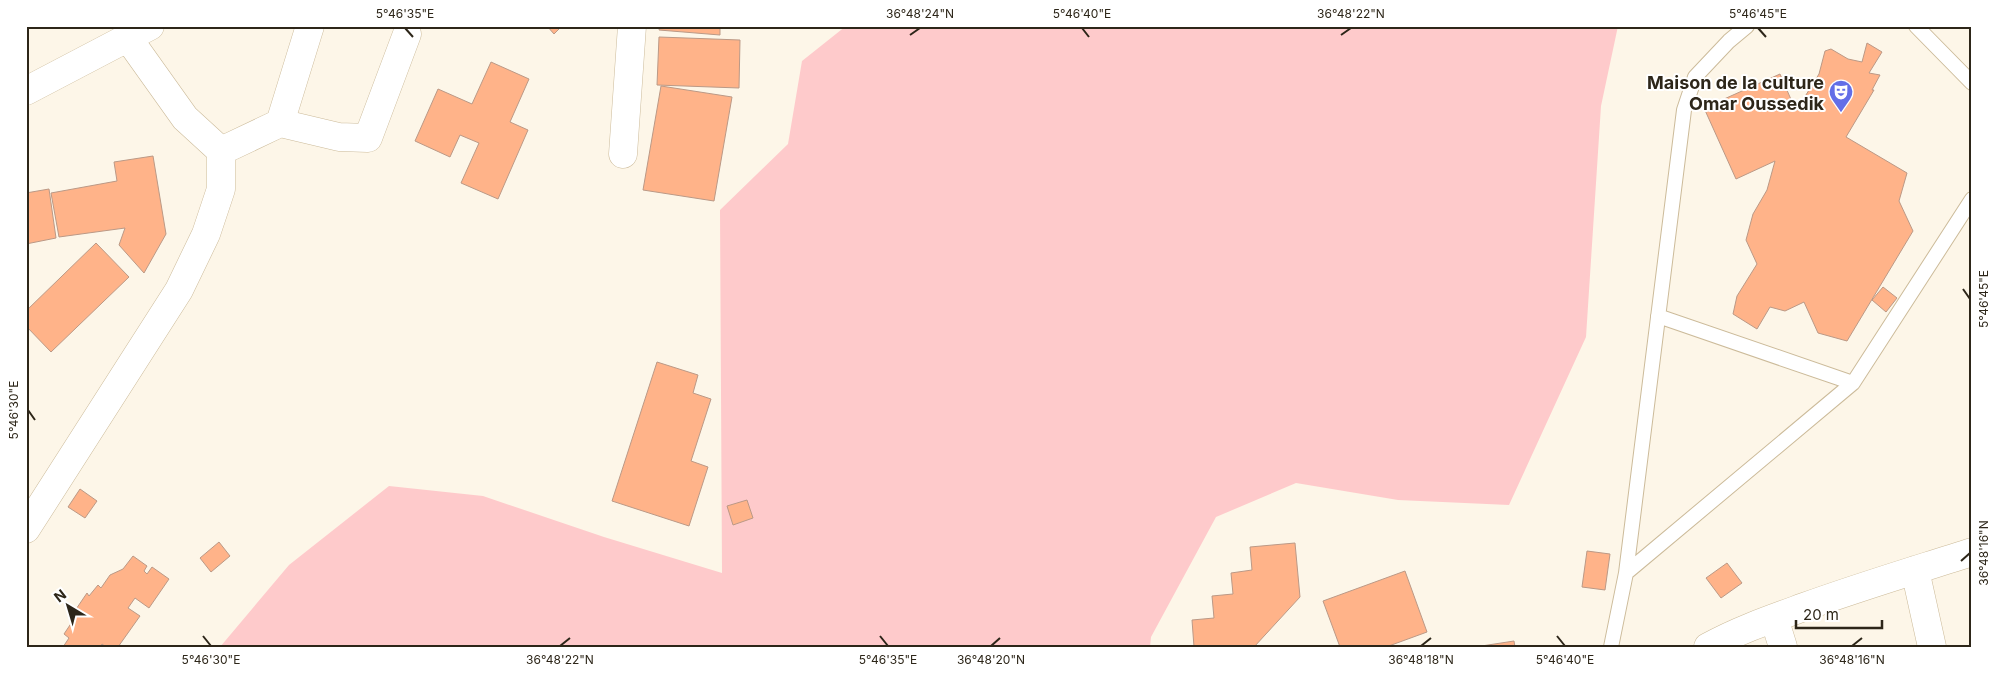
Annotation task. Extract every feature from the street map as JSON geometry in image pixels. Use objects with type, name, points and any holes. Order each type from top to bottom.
[{"type":"street","points":[[280,123],[310,26]]},
{"type":"street","points":[[623,154],[632,26]]},
{"type":"street","points":[[26,91],[139,32],[185,118],[221,151],[221,189],[206,234],[179,290],[26,529]]},
{"type":"street","points":[[221,151],[280,123],[339,137],[368,138],[408,34]]},
{"type":"street","points":[[1708,647],[1741,630],[1774,618],[1972,552]]},
{"type":"street","points":[[1915,570],[1932,647]]},
{"type":"street","points":[[1774,618],[1783,647]]},
{"type":"lane","points":[[1611,647],[1626,573],[1684,110],[1694,77],[1729,40],[1747,26]]},
{"type":"lane","points":[[1916,26],[1972,83]]},
{"type":"lane","points":[[1626,573],[1853,383],[1972,199]]},
{"type":"lane","points":[[1658,316],[1853,383]]},
{"type":"shaded area","points":[[846,26],[1618,26],[1601,106],[1586,337],[1509,505],[1398,500],[1296,483],[1216,517],[1151,637],[1150,647],[220,647],[289,565],[389,486],[483,496],[604,537],[722,573],[720,210],[788,144],[802,61]]},
{"type":"building","points":[[547,26],[562,26],[554,34]]},
{"type":"building","points":[[660,26],[720,26],[720,35],[659,30]]},
{"type":"building","points":[[659,37],[740,40],[739,88],[657,85]]},
{"type":"building","points":[[1867,43],[1882,52],[1869,73],[1880,75],[1872,90],[1874,90],[1846,137],[1907,173],[1899,201],[1913,231],[1847,341],[1818,333],[1804,302],[1785,311],[1770,307],[1757,329],[1733,314],[1737,296],[1757,264],[1746,240],[1753,214],[1767,190],[1775,161],[1736,179],[1704,108],[1780,74],[1796,111],[1819,74],[1825,51],[1831,49],[1848,59],[1862,62]]},
{"type":"building","points":[[491,62],[529,79],[510,122],[528,130],[498,199],[461,183],[479,143],[460,135],[450,157],[415,141],[438,89],[472,104]]},
{"type":"building","points":[[661,86],[732,97],[714,201],[643,190]]},
{"type":"building","points":[[153,156],[166,234],[144,273],[119,245],[125,228],[59,237],[51,193],[117,181],[114,162]]},
{"type":"building","points":[[49,189],[56,238],[26,244],[26,193]]},
{"type":"building","points":[[96,243],[129,277],[51,352],[26,326],[26,311]]},
{"type":"building","points":[[1883,287],[1897,298],[1886,312],[1872,300]]},
{"type":"building","points":[[657,362],[698,375],[693,393],[711,399],[691,461],[708,467],[689,526],[612,501]]},
{"type":"building","points":[[80,489],[97,501],[85,518],[68,507]]},
{"type":"building","points":[[747,500],[753,518],[733,525],[727,506]]},
{"type":"building","points":[[219,542],[230,556],[211,572],[200,558]]},
{"type":"building","points":[[1295,543],[1300,597],[1254,647],[1194,647],[1192,620],[1214,618],[1212,596],[1233,594],[1231,573],[1252,570],[1250,547]]},
{"type":"building","points":[[1587,551],[1610,554],[1605,590],[1582,587]]},
{"type":"building","points":[[133,556],[147,566],[144,571],[147,574],[152,567],[169,579],[149,608],[135,598],[128,608],[140,616],[118,647],[106,647],[102,644],[100,647],[63,647],[69,638],[64,634],[74,619],[70,618],[87,593],[89,596],[98,585],[101,588],[110,575],[123,569]]},
{"type":"building","points":[[1727,563],[1742,583],[1721,598],[1706,578]]},
{"type":"building","points":[[1405,571],[1427,632],[1386,647],[1340,647],[1323,601]]},
{"type":"building","points":[[1514,641],[1515,647],[1475,647]]},
{"type":"place","name":"Maison de la culture Omar Oussedik","points":[[1841,113]]}]
